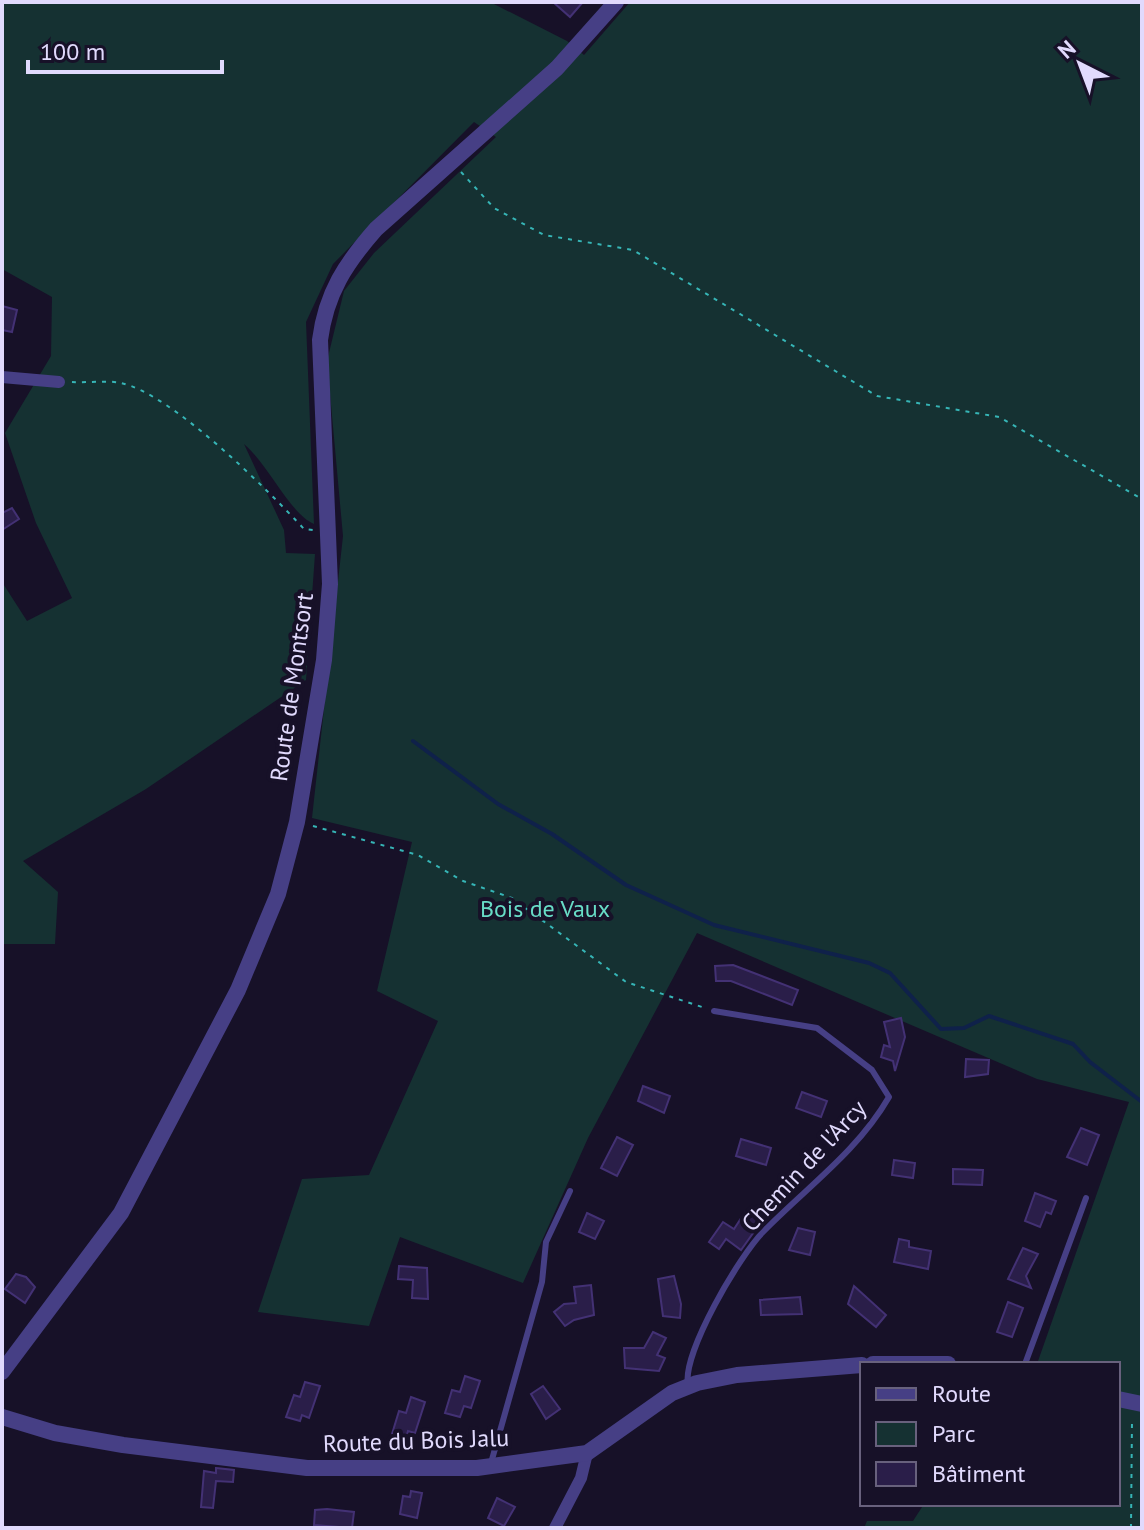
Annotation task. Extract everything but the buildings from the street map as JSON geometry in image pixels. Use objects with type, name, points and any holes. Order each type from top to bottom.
[{"type":"street","name":"Route de Montsort","points":[[2,1372],[121,1213],[263,937],[297,822],[324,660],[330,584],[320,340],[323,312],[333,286],[351,257],[376,229],[557,68],[616,2]]},
{"type":"street","points":[[2,377],[59,382]]},
{"type":"street","name":"Route du Bois Jalu","points":[[2,1417],[55,1433],[123,1445],[307,1468],[490,1467],[587,1453],[688,1386],[737,1375],[860,1365]]},
{"type":"street","points":[[555,1528],[581,1478],[587,1453]]},
{"type":"lane","name":"Chemin de l'Arcy","points":[[688,1386],[699,1331],[760,1234],[873,1125],[889,1097],[872,1070],[817,1028],[714,1011]]},
{"type":"lane","points":[[490,1467],[542,1282],[546,1242],[570,1191]]},
{"type":"lane","points":[[1026,1362],[1086,1198]]},
{"type":"path","points":[[453,162],[494,208],[544,235],[633,250],[877,396],[999,417],[1142,499]]},
{"type":"path","points":[[59,382],[122,383],[166,405],[269,491],[304,529],[327,531]]},
{"type":"path","points":[[297,822],[418,855],[463,881],[512,898],[626,982],[714,1011]]},
{"type":"path","points":[[1131,1402],[1131,1528]]},
{"type":"green space","name":"Bois de Vaux","points":[[2,2],[490,2],[567,41],[584,55],[630,2],[1142,2],[1142,1528],[864,1528],[867,1521],[913,1521],[923,1506],[1120,1506],[1120,1362],[1038,1362],[1129,1102],[1037,1079],[697,933],[588,1138],[523,1283],[400,1237],[369,1326],[258,1312],[302,1179],[369,1175],[438,1021],[377,991],[412,842],[312,818],[343,536],[327,361],[344,291],[374,253],[496,137],[474,122],[333,264],[306,322],[314,524],[296,510],[244,444],[284,530],[286,553],[315,554],[306,680],[146,789],[23,861],[58,892],[55,944],[2,944],[2,582],[27,621],[72,598],[36,523],[5,433],[51,356],[52,297],[2,269]]},
{"type":"waterway","points":[[413,741],[498,804],[552,834],[626,885],[714,925],[869,963],[890,973],[941,1029],[964,1028],[989,1016],[1073,1044],[1090,1062],[1142,1102]]}]
